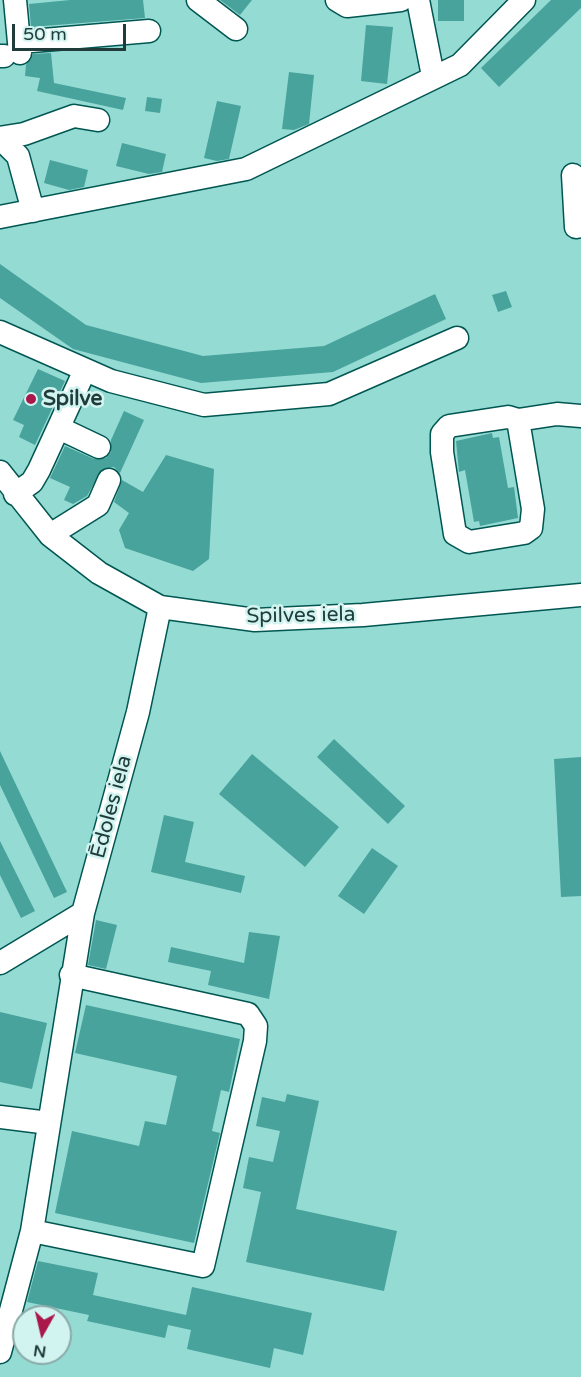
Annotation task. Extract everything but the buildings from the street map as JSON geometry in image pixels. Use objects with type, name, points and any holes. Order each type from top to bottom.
[{"type":"street","points":[[15,0],[11,52],[149,31]]},
{"type":"street","points":[[198,0],[236,29]]},
{"type":"street","points":[[337,0],[347,6],[401,0]]},
{"type":"street","points":[[418,0],[433,76]]},
{"type":"street","points":[[0,217],[246,169],[433,76],[460,66],[524,0]]},
{"type":"street","points":[[1,138],[24,134],[74,116],[98,120]]},
{"type":"street","points":[[1,138],[18,156],[33,211]]},
{"type":"street","points":[[573,174],[576,227],[581,226]]},
{"type":"street","points":[[0,332],[111,381],[204,405],[329,394],[457,338]]},
{"type":"street","points":[[15,494],[32,482],[86,370]]},
{"type":"street","points":[[518,420],[532,509],[531,528],[524,533],[469,542],[455,534],[442,453],[442,434],[449,426],[508,417],[518,420],[557,414],[581,416]]},
{"type":"street","points":[[59,428],[99,447]]},
{"type":"street","name":"Spilves iela","points":[[0,472],[15,494],[50,535],[99,573],[160,607],[255,620],[363,615],[581,595]]},
{"type":"street","points":[[50,535],[98,505],[109,480]]},
{"type":"street","name":"Ēdoles iela","points":[[0,1352],[32,1231],[71,975],[83,913],[138,712],[160,607]]},
{"type":"street","points":[[0,963],[83,913]]},
{"type":"street","points":[[32,1231],[203,1266],[255,1041],[256,1026],[248,1014],[71,975]]},
{"type":"street","points":[[0,1117],[49,1123]]},
{"type":"place","name":"Spilve","points":[[31,399]]}]
